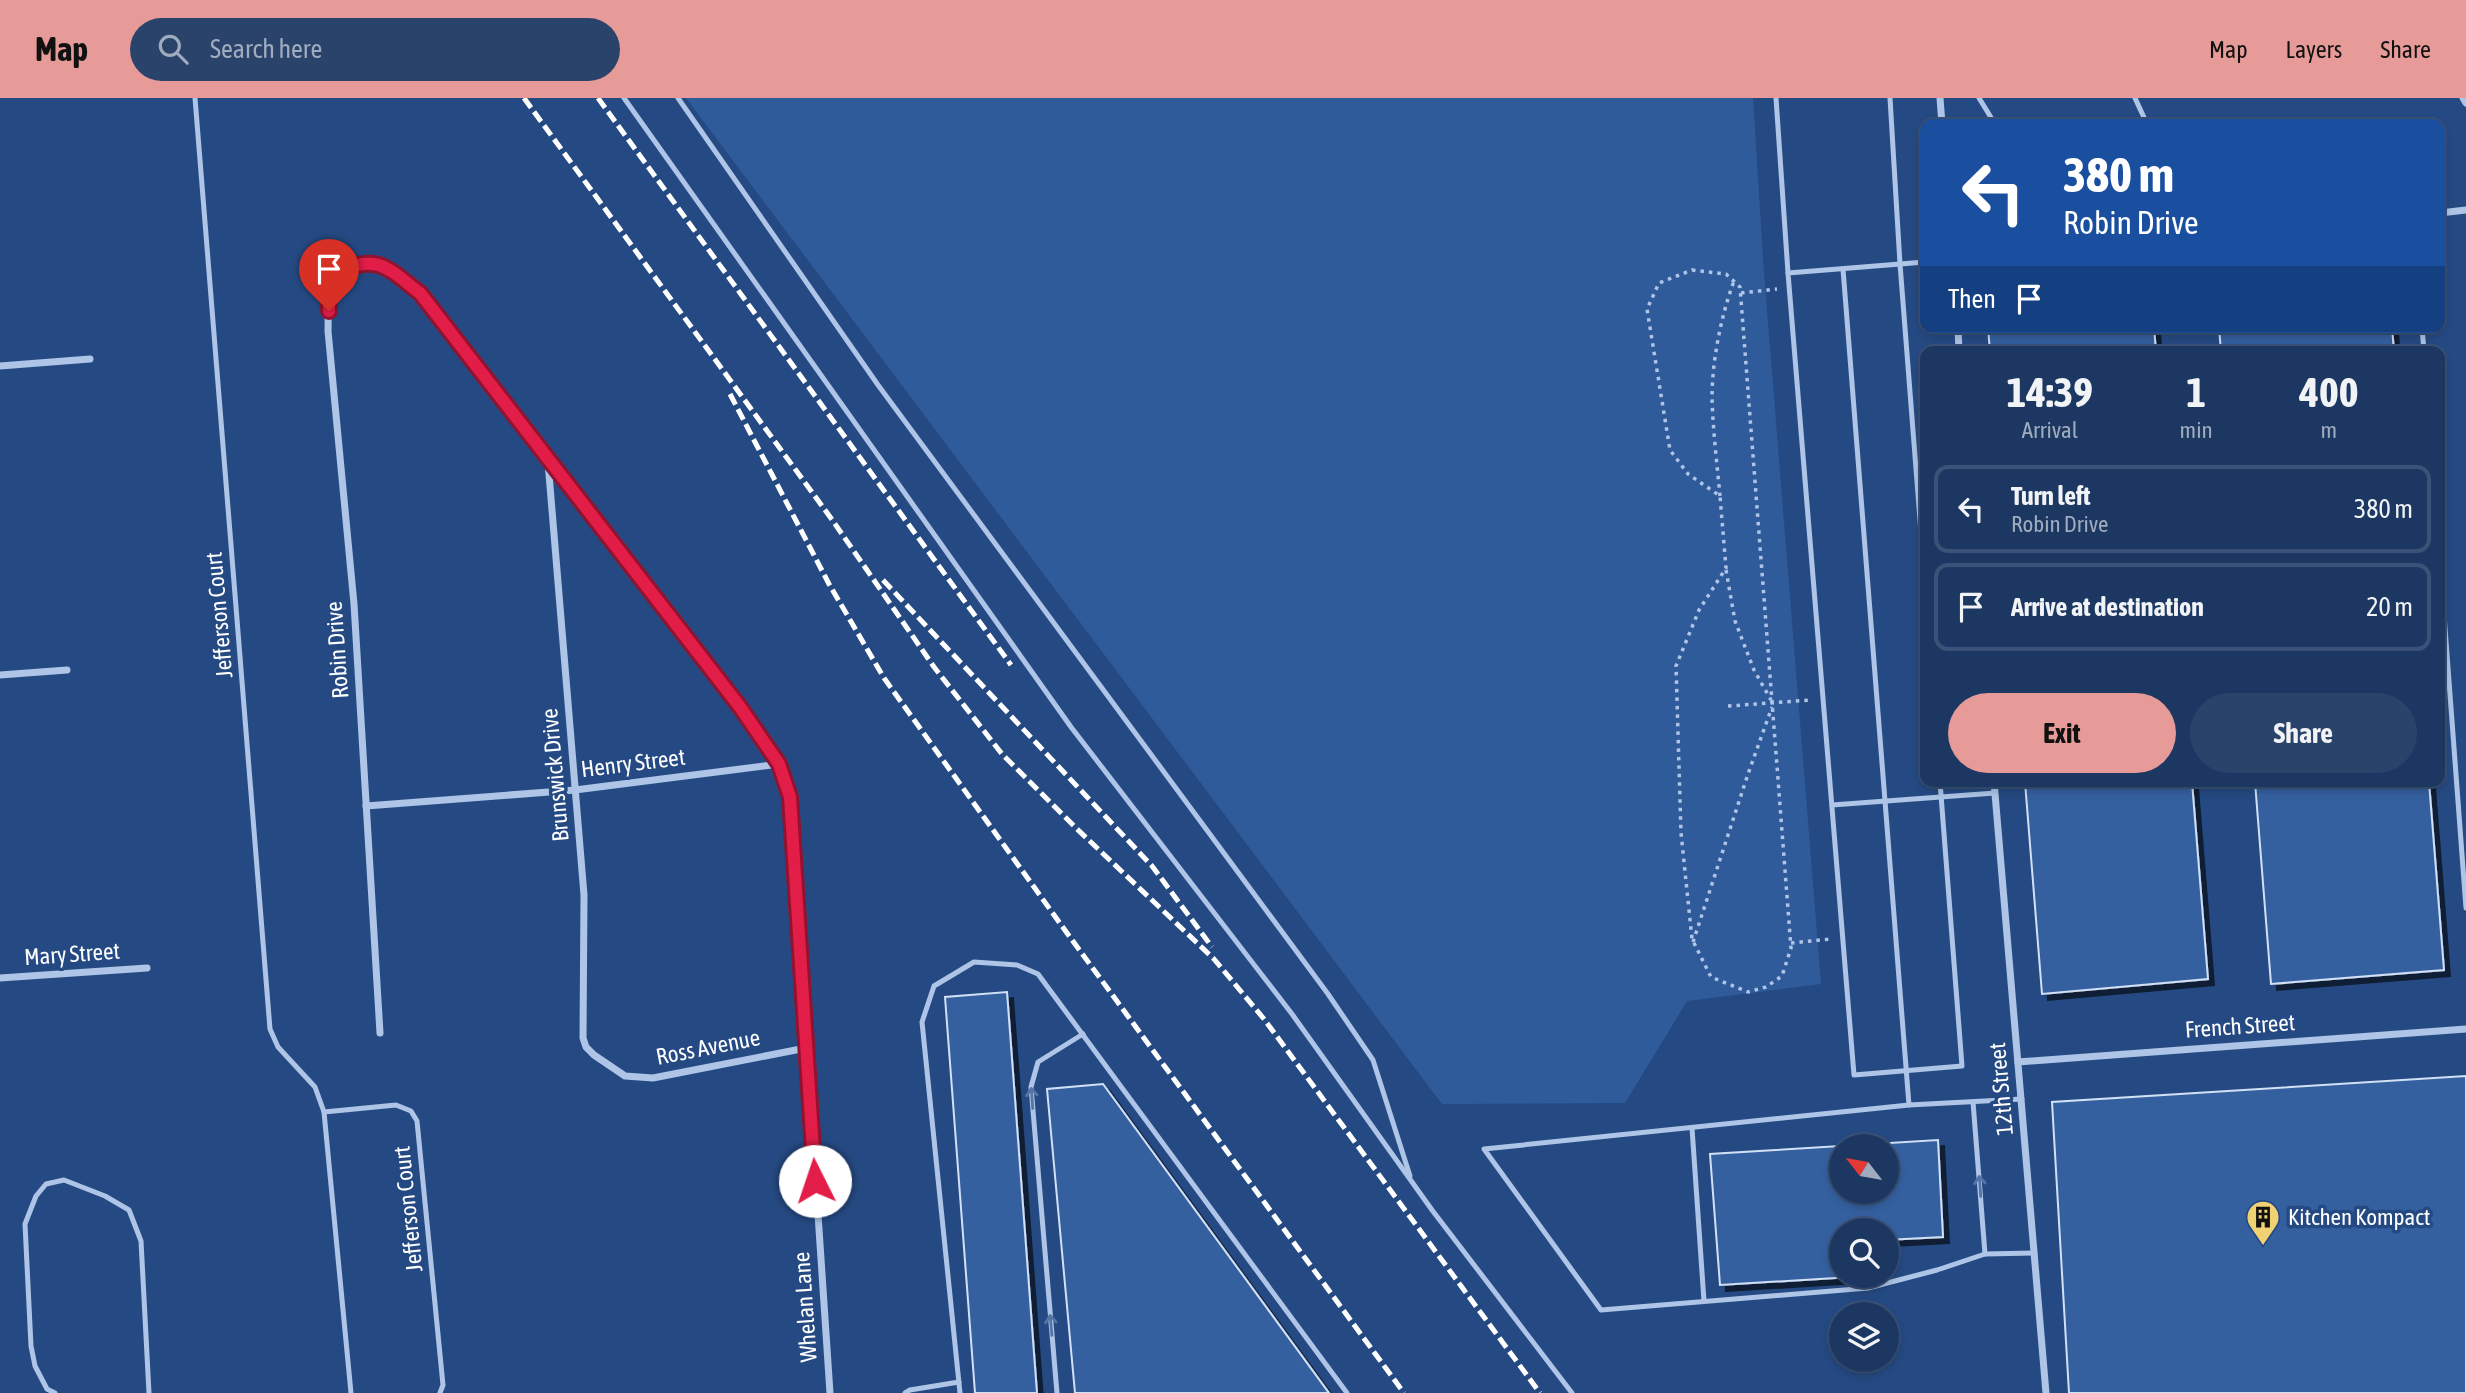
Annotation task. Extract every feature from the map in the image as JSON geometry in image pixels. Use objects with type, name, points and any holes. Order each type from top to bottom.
[{"type":"street","points":[[1940,98],[1942,119]]},
{"type":"street","points":[[2463,98],[2466,103]]},
{"type":"street","points":[[2445,213],[2466,211]]},
{"type":"street","name":"Whelan Lane","points":[[344,270],[374,264],[386,269],[420,293],[740,707],[779,764],[790,797],[830,1393]]},
{"type":"street","name":"Robin Drive","points":[[344,270],[332,281],[329,290],[328,331],[354,604],[380,1033]]},
{"type":"street","points":[[0,366],[90,359]]},
{"type":"street","name":"Brunswick Drive","points":[[548,461],[584,895],[583,1038],[586,1047],[594,1055],[617,1071]]},
{"type":"street","points":[[0,675],[67,670]]},
{"type":"street","name":"Henry Street","points":[[366,806],[575,790],[779,764]]},
{"type":"street","name":"12th Street","points":[[1994,787],[2046,1393]]},
{"type":"street","name":"Mary Street","points":[[0,978],[147,968]]},
{"type":"street","name":"French Street","points":[[2018,1062],[2466,1028]]},
{"type":"street","name":"Ross Avenue","points":[[617,1071],[625,1076],[653,1078],[806,1048]]},
{"type":"lane","name":"Jefferson Court","points":[[195,98],[270,1029],[278,1047],[315,1087],[324,1112],[351,1393]]},
{"type":"lane","points":[[624,98],[1071,727],[1292,1014],[1412,1182],[1573,1393]]},
{"type":"lane","points":[[678,98],[878,386],[1328,993],[1373,1060],[1412,1182]]},
{"type":"lane","points":[[1776,98],[1854,1075],[1962,1066],[1940,787]]},
{"type":"lane","points":[[1890,98],[1920,520]]},
{"type":"lane","points":[[1979,98],[1993,119]]},
{"type":"lane","points":[[2135,98],[2145,119]]},
{"type":"lane","points":[[1788,273],[1920,262]]},
{"type":"lane","points":[[1843,269],[1909,1105]]},
{"type":"lane","points":[[2445,628],[2466,908]]},
{"type":"lane","points":[[1832,805],[1995,793]]},
{"type":"lane","points":[[960,1393],[922,1022],[934,986],[975,962],[1017,965],[1038,974],[1347,1393]]},
{"type":"lane","points":[[1057,1393],[1031,1087],[1038,1062],[1083,1034]]},
{"type":"lane","points":[[2021,1099],[1909,1105],[1484,1149],[1601,1310],[1868,1287],[1937,1270],[1985,1254],[2035,1253]]},
{"type":"lane","points":[[1973,1102],[1985,1254]]},
{"type":"lane","name":"Jefferson Court","points":[[324,1112],[396,1105],[415,1116],[443,1385],[440,1393]]},
{"type":"lane","points":[[1692,1128],[1704,1301]]},
{"type":"lane","points":[[55,1393],[47,1389],[35,1366],[31,1346],[25,1224],[36,1196],[46,1184],[64,1180],[105,1196],[129,1210],[141,1241],[149,1393]]},
{"type":"lane","points":[[905,1393],[959,1382]]},
{"type":"path","points":[[1720,496],[1688,474],[1670,450],[1647,309],[1659,283],[1692,270],[1726,274],[1740,287],[1773,703],[1791,943],[1782,976],[1766,987],[1748,992],[1711,978],[1693,942],[1681,833],[1676,666],[1699,610],[1726,568]]},
{"type":"path","points":[[1693,942],[1773,703],[1754,670],[1735,621],[1726,568],[1712,397],[1718,349],[1728,297],[1734,281]]},
{"type":"path","points":[[1741,293],[1790,288]]},
{"type":"path","points":[[1728,706],[1823,699]]},
{"type":"path","points":[[1791,943],[1843,937]]},
{"type":"shaded area","points":[[686,98],[1753,98],[1763,260],[1821,984],[1687,1001],[1625,1103],[1442,1104]]},
{"type":"building","points":[[1988,333],[2154,333],[2156,346],[1990,346]]},
{"type":"building","points":[[2219,333],[2392,333],[2394,346],[2221,346]]},
{"type":"building","points":[[2025,787],[2192,787],[2208,979],[2042,994]]},
{"type":"building","points":[[2255,787],[2429,787],[2444,970],[2271,984]]},
{"type":"building","points":[[1007,992],[1037,1393],[975,1393],[945,997]]},
{"type":"building","name":"Kitchen Kompact","points":[[2466,1076],[2466,1393],[2069,1393],[2052,1102]]},
{"type":"building","points":[[1103,1084],[1329,1393],[1075,1393],[1047,1089]]},
{"type":"building","points":[[1938,1140],[1943,1237],[1899,1239],[1899,1218],[1829,1218],[1829,1278],[1720,1285],[1710,1154],[1829,1147],[1829,1204],[1899,1204],[1899,1142]]},
{"type":"railway","points":[[524,98],[833,521],[934,667],[1002,754],[1214,959],[1264,1019],[1540,1393]]},
{"type":"railway","points":[[598,98],[1011,665]]},
{"type":"railway","points":[[730,394],[829,584],[884,678],[1404,1393]]},
{"type":"railway","points":[[883,580],[1152,866],[1212,947]]},
{"type":"place","name":"Kitchen Kompact","points":[[2263,1247]]},
{"type":"route","points":[[329,311],[332,281],[350,267],[374,264],[386,269],[420,293],[740,707],[779,764],[790,797],[815,1181]]}]
